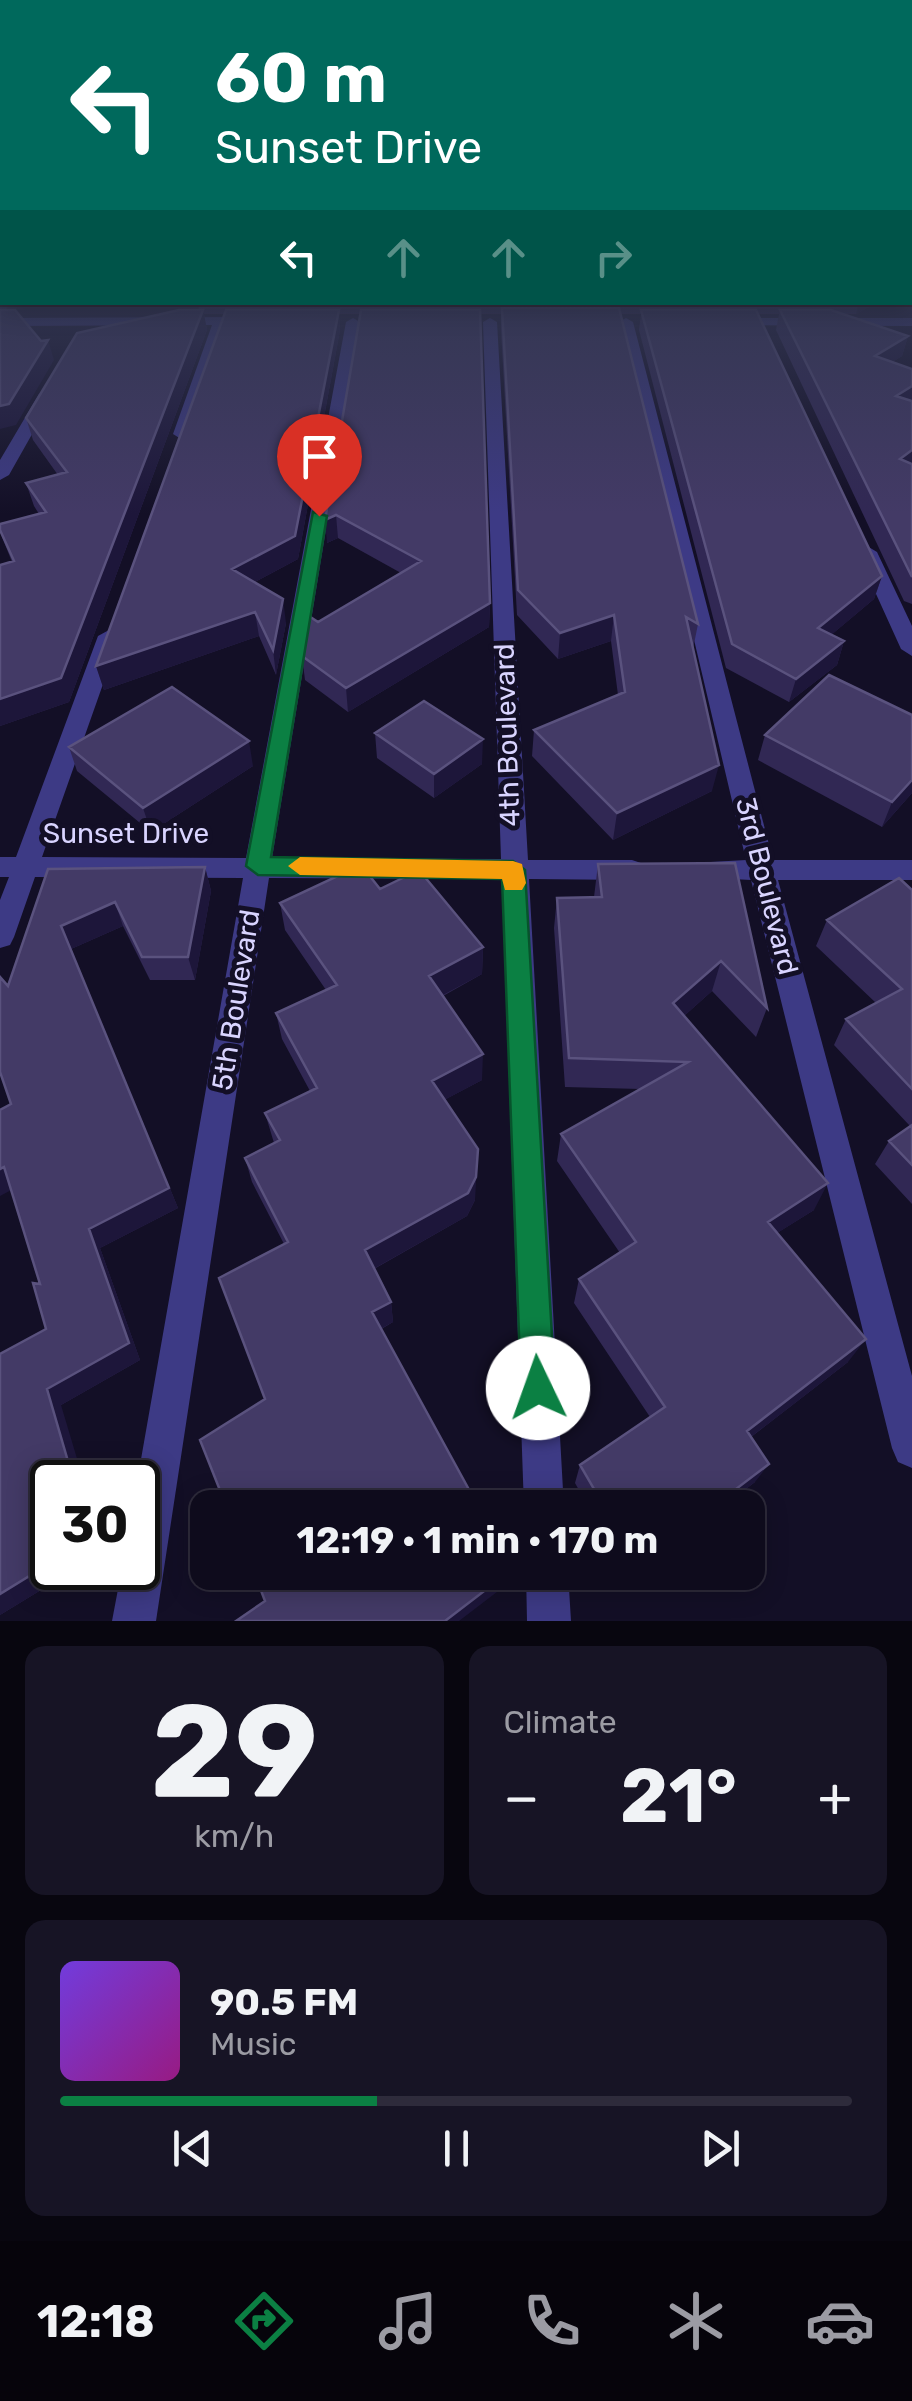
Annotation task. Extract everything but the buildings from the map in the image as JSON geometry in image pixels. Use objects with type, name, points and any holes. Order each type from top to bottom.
[{"type":"street","points":[[174,452],[206,363]]},
{"type":"street","name":"5th Boulevard","points":[[134,1621],[258,866],[346,363]]},
{"type":"street","name":"4th Boulevard","points":[[492,363],[543,1490]]},
{"type":"street","name":"3rd Boulevard","points":[[635,363],[912,1448]]},
{"type":"street","points":[[0,474],[59,373]]},
{"type":"street","points":[[856,528],[912,649]]},
{"type":"street","points":[[0,937],[14,866],[114,622]]},
{"type":"street","name":"Sunset Drive","points":[[14,866],[912,870]]},
{"type":"street","points":[[548,1590],[550,1621]]},
{"type":"slow traffic","points":[[300,866],[513,870],[514,883]]},
{"type":"route","points":[[319,516],[258,866],[513,870],[538,1388]]}]
